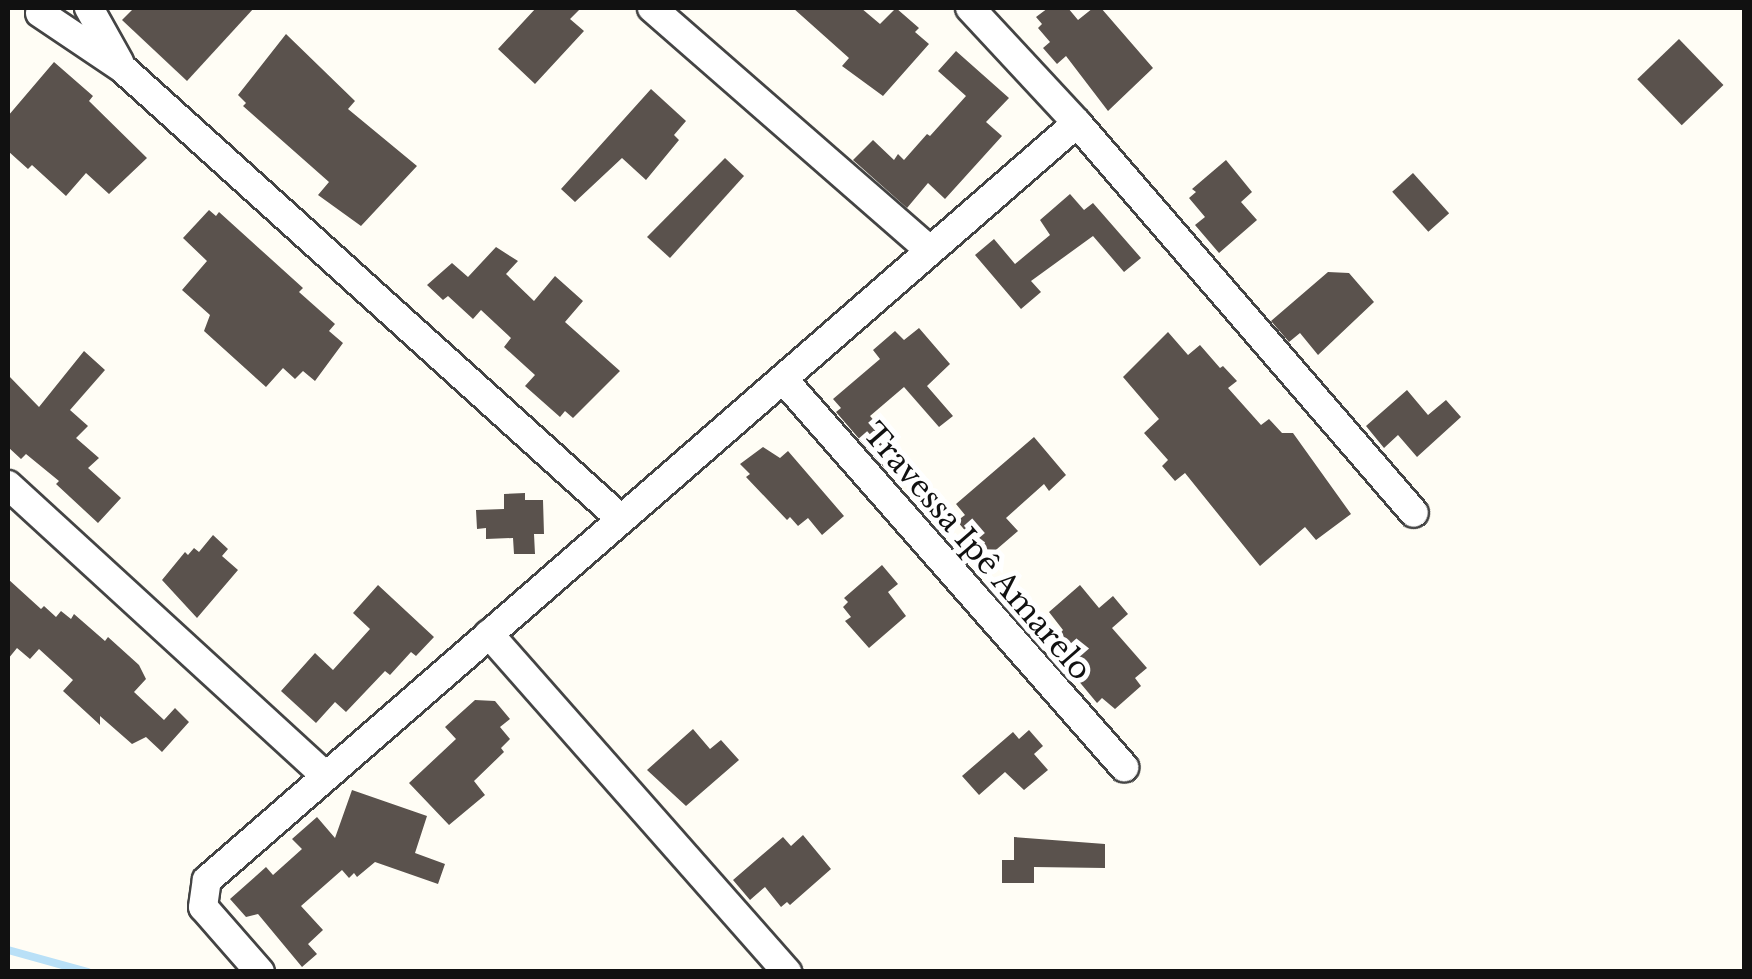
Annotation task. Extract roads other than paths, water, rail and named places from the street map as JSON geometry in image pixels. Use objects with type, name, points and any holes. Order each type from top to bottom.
[{"type":"street","points":[[89,8],[122,68]]},
{"type":"street","points":[[652,8],[929,250]]},
{"type":"street","points":[[970,8],[1077,123],[1414,513]]},
{"type":"street","points":[[42,9],[122,68],[621,519]]},
{"type":"street","points":[[260,972],[203,908],[207,880],[1077,123]]},
{"type":"street","name":"Travessa Ipê Amarelo","points":[[782,379],[1124,767]]},
{"type":"street","points":[[8,485],[324,776]]},
{"type":"street","points":[[489,634],[786,972]]},
{"type":"waterway","points":[[8,950],[88,972]]}]
